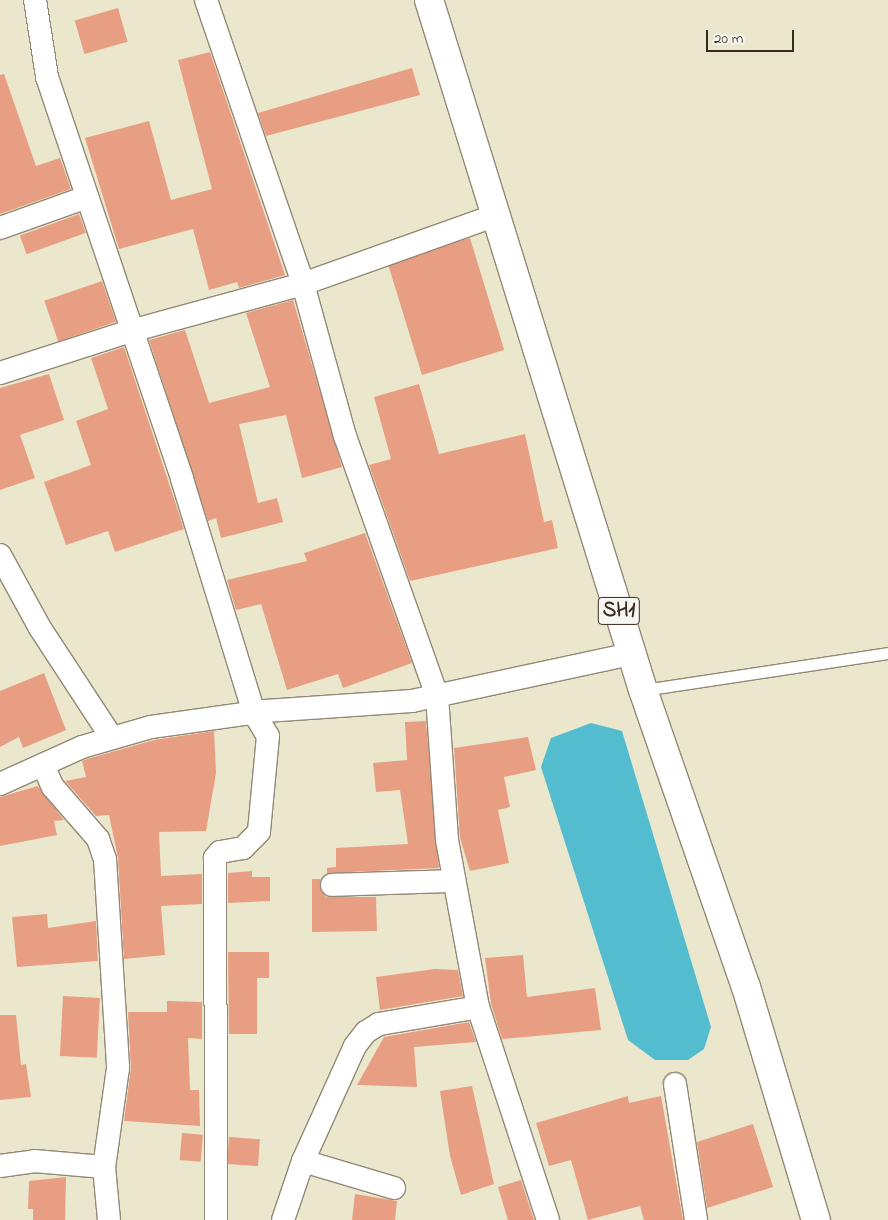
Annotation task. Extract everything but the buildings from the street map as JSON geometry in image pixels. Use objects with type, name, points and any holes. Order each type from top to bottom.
[{"type":"main road","name":"SH1","points":[[429,0],[643,690],[746,987],[816,1220]]},
{"type":"street","points":[[35,0],[47,77],[254,713],[268,736],[258,832],[243,848],[220,852],[215,858],[216,1220]]},
{"type":"street","points":[[206,0],[303,284],[345,436],[437,696],[453,881],[478,1007],[548,1220]]},
{"type":"street","points":[[0,228],[87,197]]},
{"type":"street","points":[[0,373],[131,331],[303,284],[497,215]]},
{"type":"street","points":[[0,555],[40,628],[112,738]]},
{"type":"street","points":[[0,784],[112,738],[151,727],[254,713],[437,696],[632,654]]},
{"type":"street","points":[[43,766],[53,787],[98,839],[106,859],[118,1068],[104,1167],[110,1220]]},
{"type":"street","points":[[332,885],[453,881]]},
{"type":"street","points":[[283,1220],[304,1162],[355,1046],[366,1032],[379,1024],[478,1007]]},
{"type":"street","points":[[675,1084],[696,1220]]},
{"type":"street","points":[[0,1166],[34,1161],[104,1167]]},
{"type":"street","points":[[304,1162],[394,1188]]},
{"type":"lane","points":[[643,690],[888,653]]},
{"type":"water","points":[[591,723],[622,731],[711,1027],[704,1049],[688,1060],[655,1060],[628,1040],[541,767],[551,738]]}]
